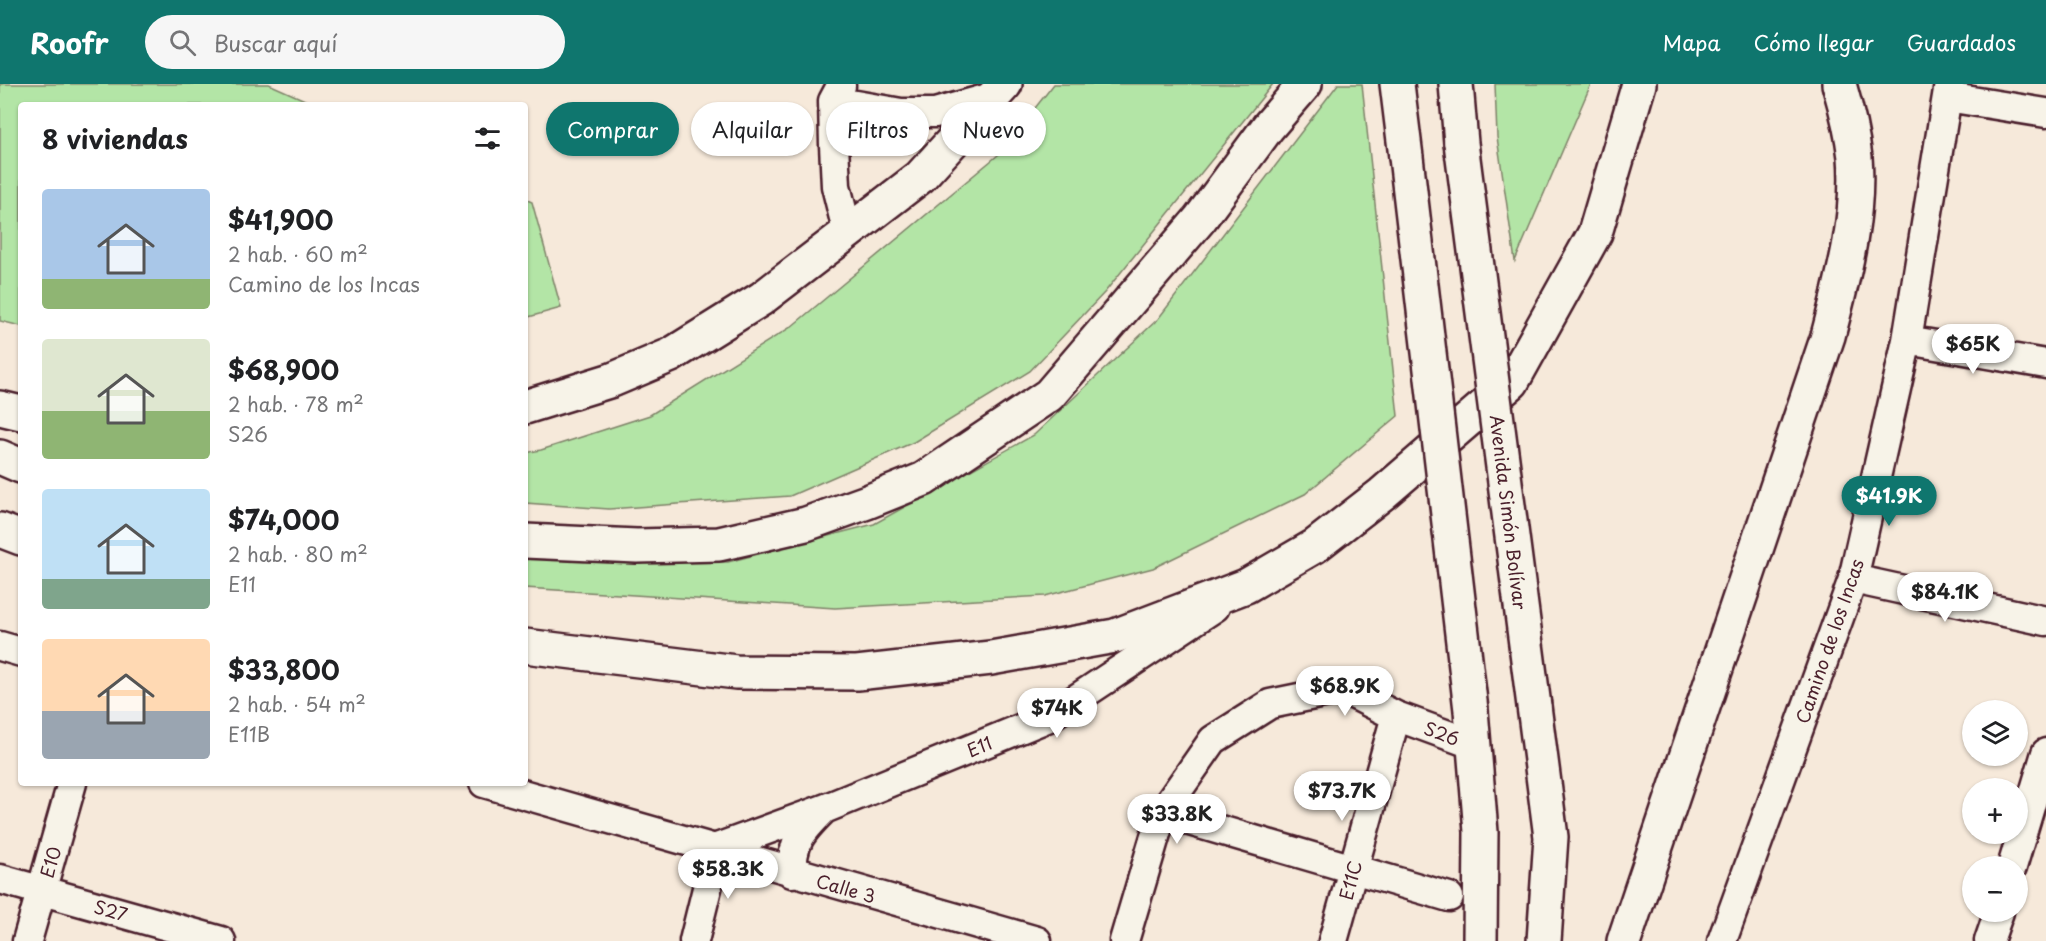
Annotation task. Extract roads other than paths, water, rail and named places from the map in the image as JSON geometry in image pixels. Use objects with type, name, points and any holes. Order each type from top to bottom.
[{"type":"main road","points":[[528,542],[637,546],[719,543],[806,524],[924,479],[1049,395],[1200,219],[1268,127],[1305,84]]},
{"type":"main road","points":[[1397,84],[1475,745],[1481,832],[1480,941]]},
{"type":"main road","name":"Avenida Simón Bolívar","points":[[1456,84],[1461,143],[1551,837],[1544,941]]},
{"type":"main road","points":[[528,646],[736,672],[857,673],[991,658],[1115,636],[1246,586],[1315,546],[1382,494],[1512,382],[1595,233],[1639,84]]},
{"type":"main road","points":[[1624,941],[1828,336],[1846,266],[1855,199],[1855,158],[1850,120],[1839,84]]},
{"type":"main road","points":[[528,406],[612,380],[671,356],[761,300],[920,177],[1000,90]]},
{"type":"main road","points":[[0,408],[18,412]]},
{"type":"main road","points":[[0,457],[18,465]]},
{"type":"main road","points":[[0,530],[18,537]]},
{"type":"street","points":[[848,234],[837,186],[837,92],[901,113],[935,112],[1000,90]]},
{"type":"street","points":[[1948,90],[2046,113]]},
{"type":"street","name":"Camino de los Incas","points":[[1722,941],[1853,579],[1907,340],[1948,90]]},
{"type":"street","points":[[1907,340],[2046,364]]},
{"type":"street","points":[[1853,579],[2046,621]]},
{"type":"street","name":"E11","points":[[717,848],[824,809],[1049,717],[1246,586]]},
{"type":"street","points":[[0,646],[18,651]]},
{"type":"street","name":"S26","points":[[1162,813],[1213,740],[1270,704],[1343,689],[1396,716],[1475,745]]},
{"type":"street","name":"E11C","points":[[1333,941],[1396,716]]},
{"type":"street","points":[[2015,856],[2046,753]]},
{"type":"street","name":"E10","points":[[27,941],[71,786]]},
{"type":"street","name":"Calle 3","points":[[495,786],[717,848],[792,873],[1036,941]]},
{"type":"street","name":"E11","points":[[792,873],[793,850],[807,827],[824,809]]},
{"type":"street","points":[[1124,941],[1162,813],[1449,897]]},
{"type":"street","points":[[694,941],[717,848]]},
{"type":"street","name":"S27","points":[[0,879],[221,941]]},
{"type":"street","points":[[1989,941],[1996,922]]}]
